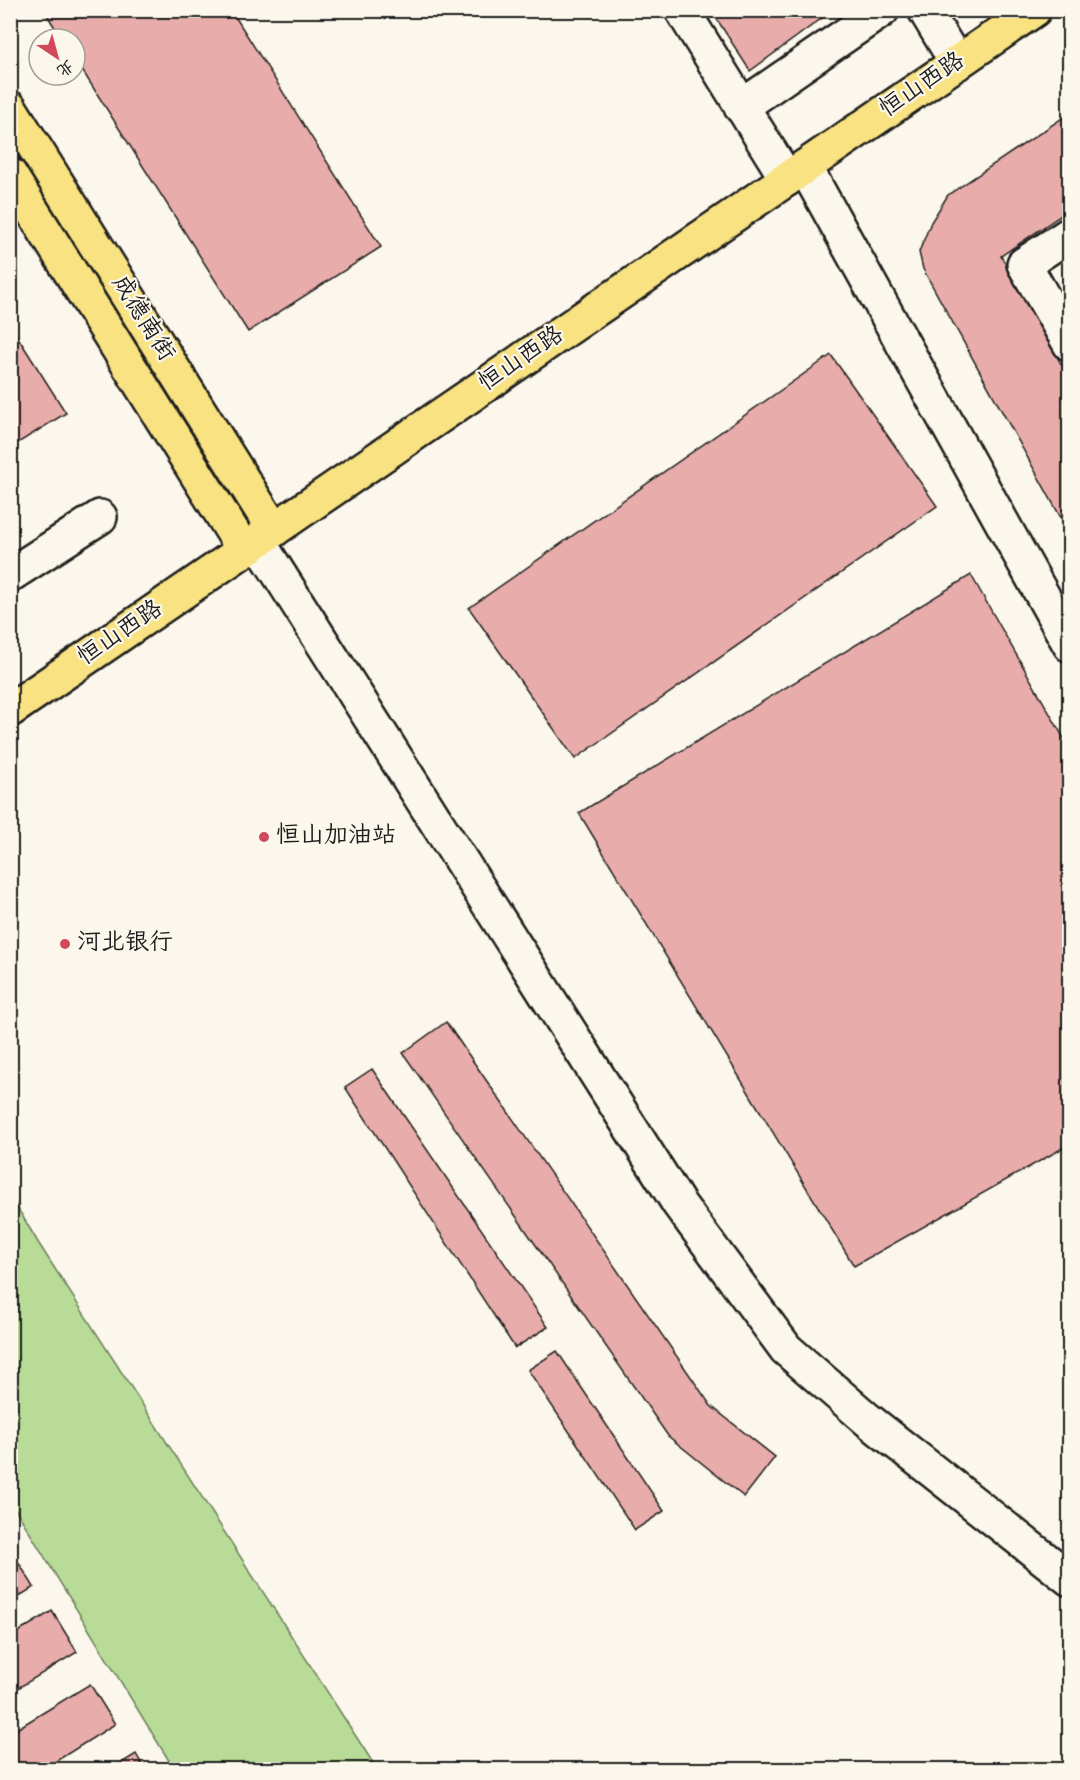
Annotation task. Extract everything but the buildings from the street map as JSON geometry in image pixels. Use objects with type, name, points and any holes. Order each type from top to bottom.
[{"type":"main road","name":"恒山西路","points":[[10,710],[1034,10]]},
{"type":"main road","name":"成德南街","points":[[10,108],[258,540]]},
{"type":"main road","name":"成德南街","points":[[10,175],[258,540]]},
{"type":"street","points":[[682,10],[741,107],[796,173],[1070,645]]},
{"type":"street","points":[[741,107],[882,10]]},
{"type":"street","points":[[925,10],[957,63]]},
{"type":"street","points":[[1070,234],[1024,264],[1070,344]]},
{"type":"street","points":[[10,575],[100,517]]},
{"type":"street","points":[[258,540],[679,1204],[786,1349],[868,1420],[1070,1579]]},
{"type":"green space","points":[[11,1197],[377,1769],[174,1769],[11,1502]]},
{"type":"place","name":"恒山加油站","points":[[264,837]]},
{"type":"place","name":"河北银行","points":[[65,944]]}]
